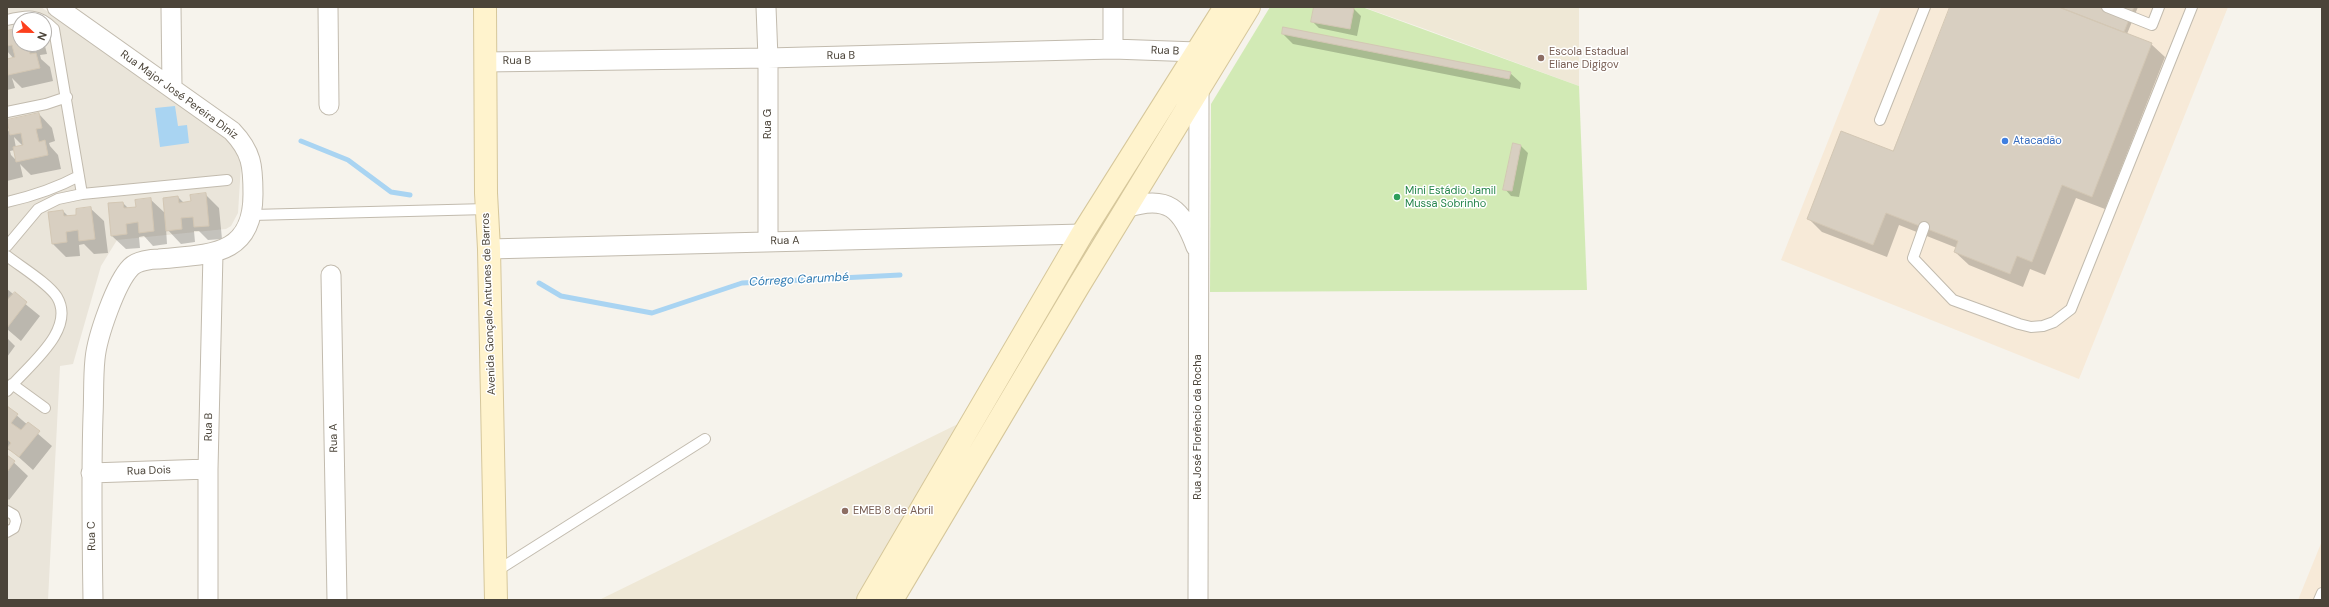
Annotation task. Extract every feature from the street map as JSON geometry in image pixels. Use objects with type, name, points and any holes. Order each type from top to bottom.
[{"type":"main road","name":"Avenida Gonçalo Antunes de Barros","points":[[485,7],[487,209],[496,600]]},
{"type":"main road","points":[[868,600],[1082,234],[1225,7]]},
{"type":"main road","points":[[892,600],[1126,208],[1249,7]]},
{"type":"street","name":"Rua Major José Pereira Diniz","points":[[57,7],[172,87],[232,131],[243,143],[250,155],[253,170],[252,215],[249,226],[242,237],[230,247],[213,253],[148,260],[131,266],[113,297],[95,357],[91,473]]},
{"type":"street","points":[[171,7],[172,87]]},
{"type":"street","points":[[328,7],[329,105]]},
{"type":"street","name":"Rua G","points":[[766,7],[768,58],[768,241]]},
{"type":"street","points":[[1113,7],[1113,49]]},
{"type":"street","name":"Rua B","points":[[485,62],[768,58],[1113,49],[1197,52]]},
{"type":"street","name":"Rua José Florêncio da Rocha","points":[[1198,600],[1199,89]]},
{"type":"street","name":"Rua José Florêncio da Rocha","points":[[1126,208],[1144,202],[1154,201],[1170,207],[1180,216],[1189,229],[1199,254]]},
{"type":"street","name":"Rua A","points":[[489,249],[1082,234]]},
{"type":"street","name":"Rua B","points":[[208,600],[208,469],[213,253]]},
{"type":"street","name":"Rua A","points":[[331,275],[337,600]]},
{"type":"street","name":"Rua Dois","points":[[91,473],[208,469]]},
{"type":"street","name":"Rua C","points":[[91,473],[93,600]]},
{"type":"lane","points":[[1880,120],[1925,7]]},
{"type":"lane","points":[[2107,7],[2152,25],[2159,7]]},
{"type":"lane","points":[[1924,227],[1913,258],[1953,300],[2031,327],[2054,322],[2065,315],[2071,309],[2192,7]]},
{"type":"lane","points":[[7,20],[34,16],[47,21],[54,29],[67,97],[82,194]]},
{"type":"lane","points":[[7,112],[46,104],[67,97]]},
{"type":"lane","points":[[7,202],[34,196],[58,188],[79,176]]},
{"type":"lane","points":[[7,246],[38,209],[58,199],[82,194],[227,180]]},
{"type":"lane","points":[[34,196],[38,209]]},
{"type":"lane","points":[[252,215],[487,209]]},
{"type":"lane","points":[[7,256],[52,291],[60,305],[62,318],[56,337],[10,387],[45,408]]},
{"type":"lane","points":[[495,572],[705,439]]},
{"type":"lane","points":[[7,511],[14,514],[16,522],[14,528],[7,532]]},
{"type":"lane","points":[[2319,600],[2322,594]]},
{"type":"shaded area","points":[[7,7],[41,7],[48,12],[12,12],[12,52],[52,52],[52,15],[225,135],[233,144],[241,165],[238,213],[231,226],[226,229],[117,240],[101,266],[73,364],[60,366],[48,600],[7,600]]},
{"type":"shaded area","name":"Escola Estadual Eliane Digigov","points":[[1363,7],[1579,7],[1579,86],[1425,29]]},
{"type":"shaded area","points":[[1881,7],[2228,7],[2079,379],[1781,260]]},
{"type":"shaded area","name":"EMEB 8 de Abril","points":[[962,422],[858,600],[599,600]]},
{"type":"shaded area","points":[[2322,541],[2322,600],[2298,600]]},
{"type":"green space","name":"Mini Estádio Jamil Mussa Sobrinho","points":[[1270,7],[1362,7],[1579,86],[1587,290],[1210,292],[1211,104]]},
{"type":"water","points":[[175,106],[178,126],[187,125],[189,143],[160,147],[155,108]]},
{"type":"building","points":[[1314,7],[1354,8],[1350,29],[1311,22]]},
{"type":"building","name":"Atacadão","points":[[1950,7],[2059,7],[2152,43],[2092,197],[2062,185],[2032,262],[2017,256],[2010,274],[1954,252],[1958,241],[1886,213],[1873,245],[1807,219],[1841,131],[1893,151]]},
{"type":"building","points":[[2059,7],[2134,7],[2124,32]]},
{"type":"building","points":[[1283,27],[1511,72],[1509,79],[1282,34]]},
{"type":"building","points":[[12,30],[12,45],[7,46],[7,31]]},
{"type":"building","points":[[14,52],[30,52],[30,54],[36,53],[40,68],[8,75],[7,59],[15,57]]},
{"type":"building","points":[[39,113],[42,128],[36,129],[39,142],[45,140],[48,155],[16,162],[13,147],[23,145],[21,133],[10,135],[7,120]]},
{"type":"building","points":[[1513,143],[1521,145],[1512,191],[1503,190]]},
{"type":"building","points":[[206,193],[209,226],[194,227],[193,217],[181,218],[182,229],[166,231],[163,198],[178,196],[179,203],[191,201],[190,195]]},
{"type":"building","points":[[151,198],[154,231],[139,233],[138,222],[126,224],[127,234],[111,236],[108,203],[123,202],[124,208],[136,207],[135,200]]},
{"type":"building","points":[[91,207],[95,239],[79,241],[78,230],[66,232],[67,242],[52,244],[48,212],[63,210],[64,216],[76,215],[76,209]]},
{"type":"building","points":[[15,292],[27,302],[7,328],[7,300]]},
{"type":"building","points":[[7,406],[18,414],[11,423],[21,430],[28,422],[40,431],[19,457],[7,448],[11,443],[7,439]]},
{"type":"building","points":[[7,455],[15,461],[7,472]]},
{"type":"waterway","name":"Córrego Carumbé","points":[[301,141],[348,160],[391,192],[410,195]]},
{"type":"waterway","name":"Córrego Carumbé","points":[[539,283],[561,296],[652,313],[742,283],[900,275]]},
{"type":"place","name":"Escola Estadual Eliane Digigov","points":[[1541,58]]},
{"type":"place","name":"Atacadão","points":[[2005,141]]},
{"type":"place","name":"Mini Estádio Jamil Mussa Sobrinho","points":[[1397,197]]},
{"type":"place","name":"EMEB 8 de Abril","points":[[845,511]]}]
